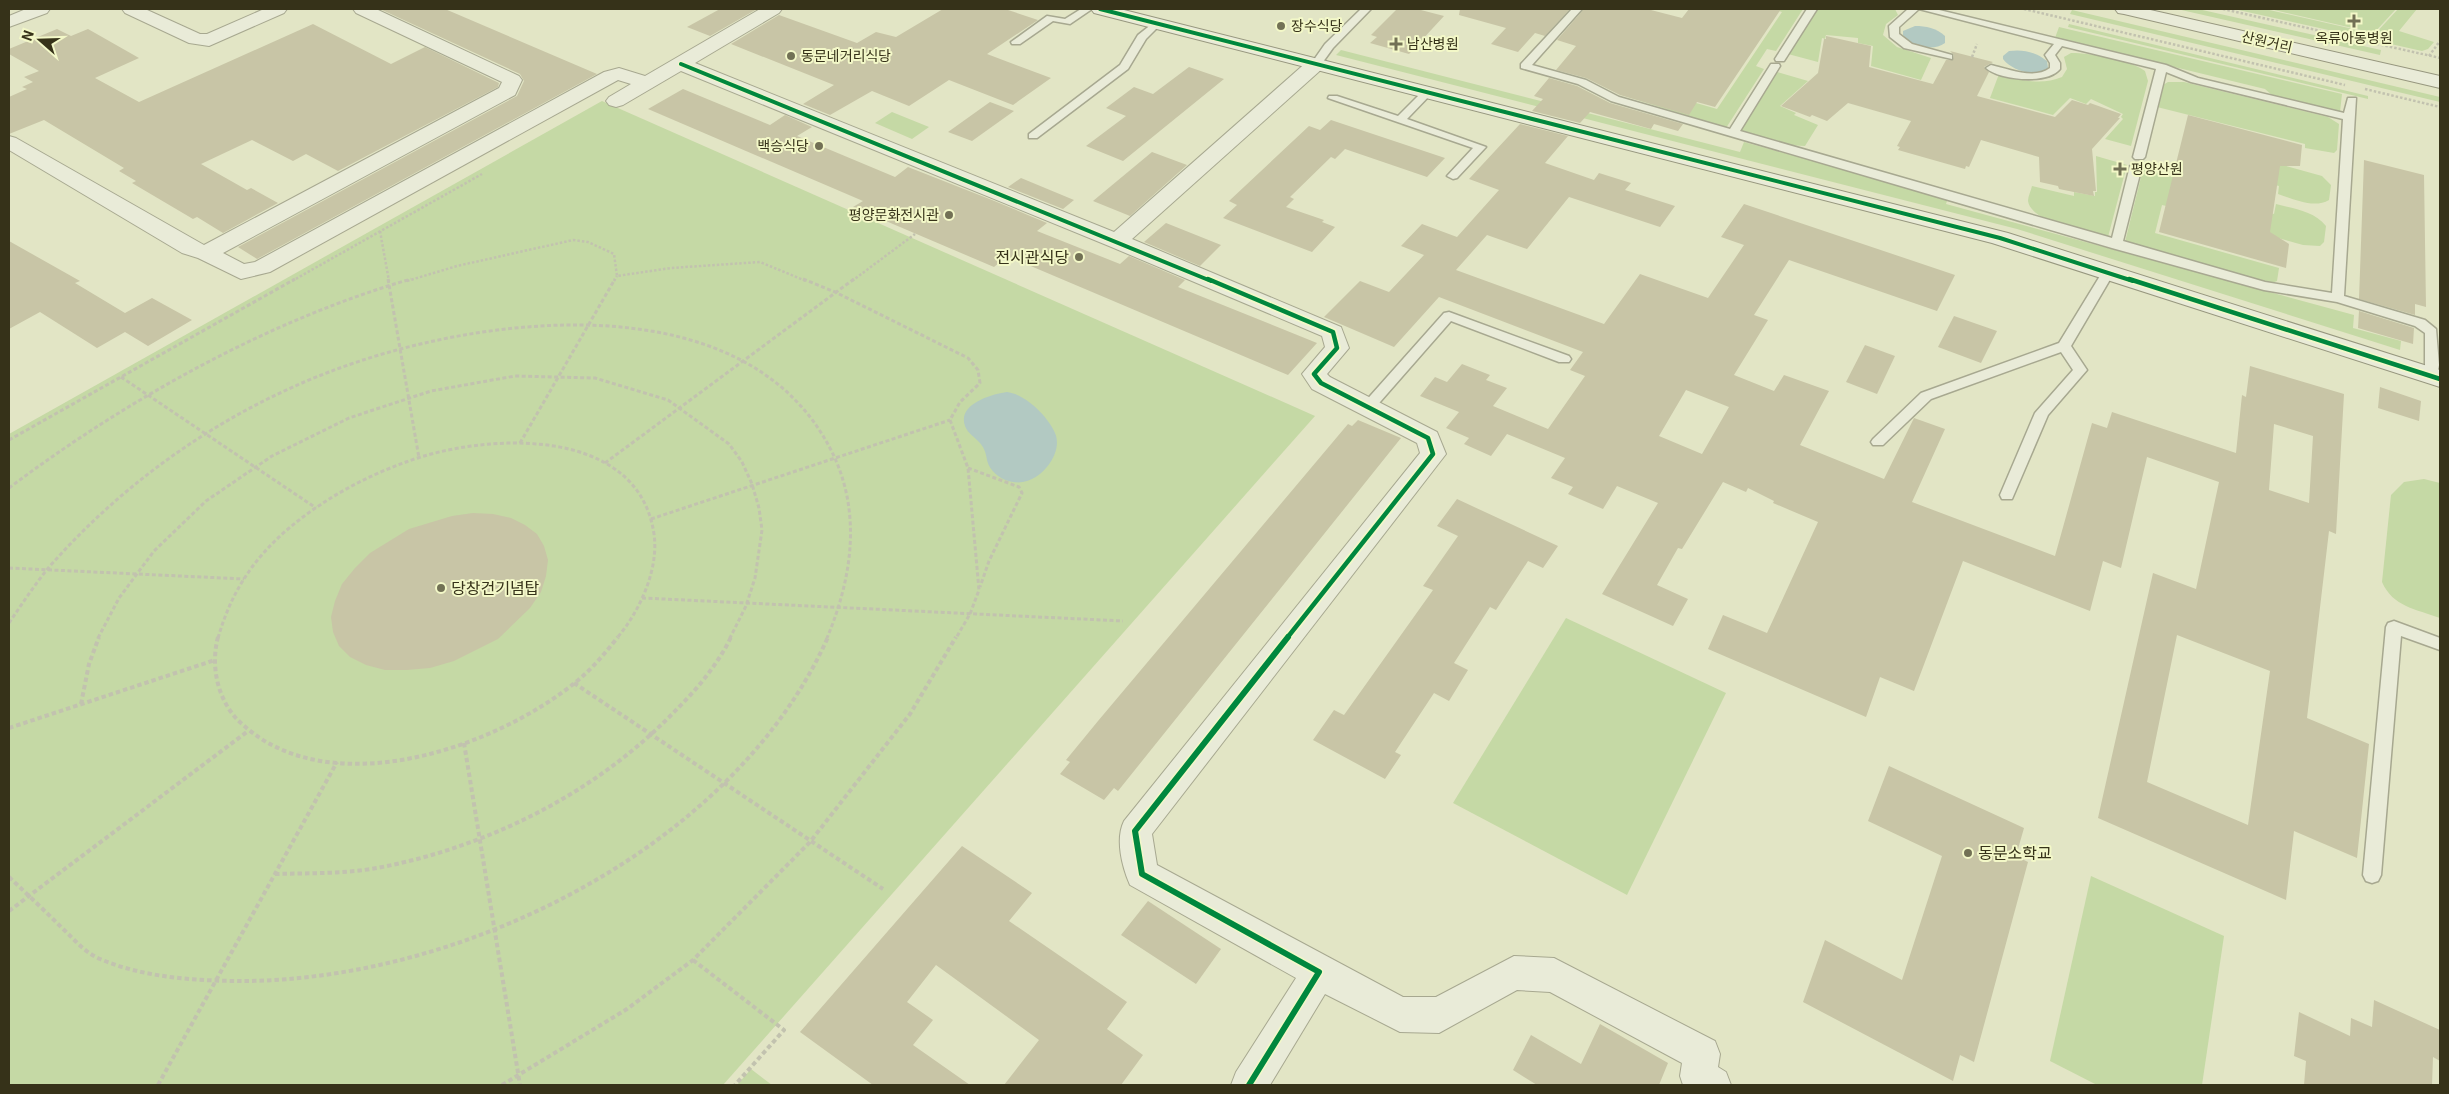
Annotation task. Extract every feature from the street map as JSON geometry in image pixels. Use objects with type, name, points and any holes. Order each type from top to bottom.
[{"type":"street","points":[[9,22],[41,9]]},
{"type":"street","points":[[131,9],[196,40],[209,40],[278,9]]},
{"type":"street","points":[[206,253],[508,91],[512,80],[362,9]]},
{"type":"street","points":[[616,101],[773,9]]},
{"type":"street","points":[[1100,9],[2000,238],[2109,271],[2435,378]]},
{"type":"street","name":"산원거리","points":[[2124,9],[2440,82]]},
{"type":"street","points":[[681,64],[1118,241],[1333,332],[1337,348],[1314,374],[1321,384],[1428,438],[1433,454],[1135,831],[1142,874],[1318,972],[1400,1014],[1439,1014],[1514,973],[1554,975],[1702,1054],[1698,1076],[1713,1085]]},
{"type":"street","points":[[1118,241],[1316,64]]},
{"type":"street","points":[[9,142],[190,248],[206,253],[241,272],[262,267],[611,76],[620,74],[647,83]]},
{"type":"street","points":[[1249,1085],[1318,972]]},
{"type":"lane","points":[[1016,42],[1051,18],[1066,22],[1088,9]]},
{"type":"lane","points":[[1316,64],[1329,46],[1366,9]]},
{"type":"lane","points":[[1577,9],[1525,66],[1582,82],[1615,99],[2116,245],[2264,286],[2338,298],[2420,323],[2431,332],[2432,364],[2435,378]]},
{"type":"lane","points":[[1733,133],[1812,9]]},
{"type":"lane","points":[[1914,9],[1894,26],[1894,35],[1908,46],[1948,56]]},
{"type":"lane","points":[[1924,9],[2162,67],[2195,80],[2349,117]]},
{"type":"lane","points":[[1033,136],[1124,67],[1142,37],[1157,23]]},
{"type":"lane","points":[[1991,68],[2026,75],[2045,76],[2055,69],[2050,54],[2060,42]]},
{"type":"lane","points":[[2116,245],[2162,67]]},
{"type":"lane","points":[[1400,120],[1428,92]]},
{"type":"lane","points":[[1333,98],[1480,147],[1453,176]]},
{"type":"lane","points":[[2338,298],[2349,117],[2352,100]]},
{"type":"lane","points":[[1878,442],[1926,396],[2064,346],[2109,271]]},
{"type":"lane","points":[[1368,407],[1450,316],[1564,359]]},
{"type":"lane","points":[[2007,496],[2042,412],[2080,370],[2064,346]]},
{"type":"lane","points":[[2372,874],[2394,627],[2440,644]]},
{"type":"path","points":[[2024,9],[2353,87]]},
{"type":"path","points":[[2223,9],[2440,58]]},
{"type":"path","points":[[2429,56],[2440,41]]},
{"type":"path","points":[[1972,56],[1977,44]]},
{"type":"path","points":[[2363,89],[2440,107]]},
{"type":"path","points":[[9,440],[482,174]]},
{"type":"path","points":[[380,231],[419,458]]},
{"type":"path","points":[[604,463],[914,234]]},
{"type":"path","points":[[9,488],[47,458],[150,395],[208,362],[293,321],[389,286],[476,261],[579,240],[614,254],[617,276],[520,443]]},
{"type":"path","points":[[617,276],[671,268],[760,262],[835,292],[968,358],[978,370],[980,383],[960,402],[950,420],[651,519]]},
{"type":"path","points":[[9,623],[46,570],[81,532],[115,500],[153,470],[208,433],[276,396],[311,380],[400,349],[491,330],[532,326],[588,326],[648,331],[683,339],[740,362],[772,380],[795,400],[815,422],[836,459],[843,476],[850,506],[852,539],[848,574],[839,608],[823,649],[801,689],[773,728],[723,783],[698,806],[651,843],[600,877],[544,908],[494,930],[423,955],[360,971],[298,980],[237,983],[181,979],[129,968],[87,953],[9,876]]},
{"type":"path","points":[[81,704],[92,652],[118,599],[156,549],[204,503],[255,466],[318,431],[379,405],[441,387],[502,378],[559,376],[613,382],[661,396],[680,406],[701,418],[732,447],[753,485],[762,527],[758,575],[738,627],[704,680],[652,735],[592,781],[519,822],[439,853],[356,871],[276,874]]},
{"type":"path","points":[[121,377],[208,433],[316,508]]},
{"type":"path","points":[[950,420],[968,468],[979,590]]},
{"type":"path","points":[[490,443],[520,443],[566,448],[604,463],[624,477],[637,491],[651,519],[655,553],[653,567],[642,598],[620,636],[574,683],[520,719],[464,744],[420,756],[386,762],[337,762],[293,754],[268,744],[248,731],[232,715],[222,696],[216,675],[215,660],[222,623],[227,607],[244,579],[275,541],[316,508],[348,488],[376,474],[419,458],[462,447],[490,443]]},
{"type":"path","points":[[502,1085],[628,1009],[693,960],[810,842],[910,714],[970,614],[989,561],[1022,493],[1019,488],[998,480],[983,470],[968,468]]},
{"type":"path","points":[[9,568],[244,579]]},
{"type":"path","points":[[642,598],[1123,621]]},
{"type":"path","points":[[9,728],[215,660]]},
{"type":"path","points":[[574,683],[883,889]]},
{"type":"path","points":[[9,911],[248,731]]},
{"type":"path","points":[[464,744],[520,1085]]},
{"type":"path","points":[[158,1085],[337,762]]},
{"type":"path","points":[[693,960],[784,1030],[735,1085]]},
{"type":"green space","points":[[1772,9],[1803,9],[1776,51],[1767,49],[1756,66],[1764,69],[1726,128],[1628,97],[1626,94],[1630,84],[1717,109],[1782,12]]},
{"type":"green space","points":[[1817,9],[1895,9],[1898,15],[1886,24],[1883,35],[1897,47],[1931,58],[1921,80],[1871,66],[1873,46],[1858,43],[1858,38],[1826,35],[1825,39],[1822,38],[1818,62],[1788,54]]},
{"type":"green space","points":[[2177,9],[2198,9],[2381,50],[2380,55]]},
{"type":"green space","points":[[2234,9],[2265,9],[2375,34],[2398,9],[2417,9],[2399,31],[2434,42],[2428,49],[2422,51]]},
{"type":"green space","name":"옥류아동병원","points":[[2270,9],[2396,9],[2374,33]]},
{"type":"green space","points":[[2072,10],[2440,97],[2440,102],[2070,14]]},
{"type":"green space","points":[[2069,24],[2368,96],[2368,99],[2068,27]]},
{"type":"green space","points":[[2059,27],[2342,94],[2340,112],[2273,96],[2265,89],[2055,38]]},
{"type":"green space","points":[[1341,50],[1740,152],[1744,142],[1948,198],[1946,204],[2354,315],[2353,328],[2401,341],[2400,350],[2017,229],[1336,55]]},
{"type":"green space","points":[[2071,53],[2110,58],[2129,63],[2145,71],[2148,81],[2131,146],[2105,139],[2123,119],[2121,117],[2123,114],[2091,99],[2086,104],[2070,98],[2053,115],[1990,98],[1999,74],[2038,82],[2062,77],[2067,69],[2064,57]]},
{"type":"green space","points":[[1777,72],[1808,81],[1780,106],[1796,113],[1794,115],[1818,125],[1805,146],[1786,145],[1739,131]]},
{"type":"green space","points":[[2168,82],[2184,82],[2328,117],[2339,124],[2337,150],[2334,153],[2305,148],[2305,144],[2157,107],[2163,85]]},
{"type":"green space","points":[[602,101],[1315,416],[723,1085],[9,1085],[9,434]]},
{"type":"green space","points":[[892,112],[929,127],[912,139],[875,123]]},
{"type":"green space","points":[[2225,149],[2322,176],[2331,185],[2329,200],[2317,204],[2297,200],[2278,194],[2279,186],[2220,170]]},
{"type":"green space","points":[[2096,156],[2127,165],[2108,237],[2050,221],[2032,209],[2028,197],[2032,186],[2074,196],[2074,192],[2095,196],[2095,192],[2097,192]]},
{"type":"green space","points":[[2143,169],[2177,178],[2171,207],[2162,205],[2155,233],[2279,268],[2277,281],[2272,283],[2266,282],[2125,242]]},
{"type":"green space","points":[[2214,197],[2274,214],[2276,204],[2310,214],[2326,226],[2324,242],[2320,246],[2303,245],[2210,219]]},
{"type":"green space","points":[[2424,479],[2440,483],[2440,618],[2399,602],[2392,597],[2382,582],[2391,495],[2404,482]]},
{"type":"green space","points":[[1566,618],[1726,693],[1627,895],[1453,803]]},
{"type":"green space","points":[[2091,876],[2224,936],[2202,1085],[2097,1085],[2050,1061]]},
{"type":"green space","points":[[751,1069],[772,1085],[737,1085]]},
{"type":"water","points":[[1915,26],[1927,27],[1938,31],[1945,36],[1945,43],[1929,48],[1911,43],[1903,35],[1903,31]]},
{"type":"water","points":[[2019,50],[2034,53],[2047,61],[2048,68],[2031,73],[2018,70],[2003,59],[2003,56],[2009,51]]},
{"type":"water","points":[[1007,392],[1021,397],[1035,407],[1052,426],[1057,440],[1057,447],[1051,462],[1040,474],[1027,481],[1009,481],[997,475],[989,466],[983,447],[965,426],[964,418],[971,406],[985,398]]},
{"type":"building","points":[[380,9],[445,9],[597,74],[257,259],[238,247],[517,96],[524,81],[520,74]]},
{"type":"building","points":[[720,9],[757,9],[710,36],[687,27]]},
{"type":"building","points":[[943,9],[1005,9],[1038,20],[987,54],[1051,78],[1013,105],[949,80],[909,106],[872,91],[830,115],[803,104],[834,85],[731,44],[779,15],[857,43],[876,32],[896,37]]},
{"type":"building","points":[[1397,9],[1417,9],[1444,16],[1409,54],[1370,43],[1377,37],[1371,35]]},
{"type":"building","points":[[1460,9],[1570,9],[1545,36],[1535,33],[1518,52],[1491,44],[1506,28],[1459,15]]},
{"type":"building","points":[[1584,9],[1647,9],[1682,18],[1689,9],[1781,9],[1715,107],[1697,102],[1689,115],[1620,95],[1586,78],[1556,70],[1576,46],[1557,40]]},
{"type":"building","points":[[313,24],[391,64],[425,47],[499,83],[498,87],[338,171],[306,154],[293,161],[252,140],[201,164],[247,190],[251,188],[278,203],[223,233],[197,217],[193,219],[132,183],[136,181],[119,171],[124,168],[44,120],[9,134],[9,97],[27,89],[22,87],[33,82],[24,77],[39,71],[9,54],[9,49],[57,29],[71,36],[88,29],[139,58],[95,78],[139,102]]},
{"type":"building","points":[[1826,36],[1871,46],[1869,67],[1933,84],[1946,60],[1953,60],[1954,55],[1950,51],[1993,62],[1984,67],[1989,72],[1977,96],[2055,117],[2072,100],[2088,105],[2090,103],[2121,114],[2118,118],[2120,118],[2092,149],[2096,191],[2093,191],[2094,196],[2059,189],[2058,186],[2040,182],[2039,157],[1981,140],[1969,167],[1966,166],[1965,169],[1898,150],[1900,147],[1897,146],[1911,121],[1848,103],[1827,121],[1781,106],[1818,73]]},
{"type":"building","points":[[1189,67],[1224,79],[1123,161],[1086,146],[1126,116],[1106,108],[1134,87],[1153,94]]},
{"type":"building","points":[[1549,78],[1577,86],[1610,103],[1683,124],[1678,131],[1654,124],[1651,129],[1590,112],[1580,123],[1532,111],[1543,99],[1534,96]]},
{"type":"building","points":[[683,89],[770,125],[785,115],[812,127],[797,136],[895,177],[908,167],[992,200],[1047,223],[1037,231],[1120,264],[1129,256],[1185,280],[1178,287],[1317,343],[1288,375],[1007,256],[994,267],[853,207],[863,201],[648,109]]},
{"type":"building","points":[[990,102],[1014,111],[972,141],[948,132]]},
{"type":"building","points":[[2188,115],[2302,145],[2300,166],[2280,166],[2270,232],[2289,244],[2286,268],[2159,232]]},
{"type":"building","points":[[1331,120],[1445,158],[1427,177],[1345,149],[1335,159],[1331,157],[1290,197],[1294,199],[1286,207],[1324,220],[1322,222],[1335,227],[1312,252],[1223,218],[1237,205],[1229,201],[1309,126],[1320,130]]},
{"type":"building","points":[[1520,124],[1568,136],[1545,163],[1594,180],[1599,173],[1631,183],[1625,190],[1675,206],[1660,227],[1569,197],[1527,249],[1487,235],[1456,270],[1604,324],[1640,274],[1708,298],[1744,245],[1721,237],[1744,204],[1955,275],[1937,311],[1789,260],[1754,315],[1768,320],[1734,375],[1774,391],[1784,375],[1829,391],[1800,445],[1884,479],[1914,418],[1945,429],[1912,502],[2055,556],[2092,423],[2107,428],[2112,412],[2236,453],[2242,395],[2246,397],[2250,366],[2344,394],[2336,534],[2329,531],[2307,718],[2369,744],[2357,858],[2294,831],[2286,900],[2098,818],[2153,573],[2196,589],[2219,482],[2147,457],[2121,568],[2103,561],[2090,611],[1963,561],[1914,691],[1880,677],[1866,717],[1708,649],[1723,615],[1767,633],[1818,522],[1773,503],[1774,501],[1748,488],[1746,492],[1723,482],[1682,549],[1678,548],[1657,585],[1688,599],[1673,626],[1602,594],[1658,503],[1617,486],[1603,509],[1568,494],[1573,487],[1551,478],[1565,458],[1507,434],[1491,456],[1464,444],[1469,438],[1446,428],[1459,412],[1420,396],[1435,377],[1447,382],[1462,364],[1490,375],[1486,380],[1507,388],[1493,406],[1548,429],[1585,376],[1570,370],[1583,352],[1439,297],[1394,347],[1324,317],[1360,281],[1389,292],[1424,255],[1401,246],[1422,224],[1457,237],[1499,190],[1469,179]],"holes":[[[1686,390],[1729,407],[1702,454],[1659,436]],[[2274,424],[2313,436],[2309,503],[2269,490]],[[2177,635],[2270,671],[2248,825],[2147,782]]]},
{"type":"building","points":[[1152,152],[1187,165],[1130,216],[1093,201]]},
{"type":"building","points":[[2364,160],[2424,175],[2426,307],[2415,304],[2415,315],[2359,299]]},
{"type":"building","points":[[1021,178],[1074,200],[1063,209],[1008,187]]},
{"type":"building","points":[[1166,223],[1221,245],[1200,266],[1144,242]]},
{"type":"building","points":[[9,241],[80,281],[75,283],[125,313],[152,298],[192,320],[148,346],[125,332],[97,348],[40,312],[9,329]]},
{"type":"building","points":[[2359,311],[2414,328],[2413,344],[2358,328]]},
{"type":"building","points":[[1954,316],[1997,331],[1981,363],[1938,347]]},
{"type":"building","points":[[1865,345],[1895,356],[1877,394],[1846,382]]},
{"type":"building","points":[[2380,387],[2421,401],[2419,421],[2378,408]]},
{"type":"building","points":[[1358,420],[1401,438],[1118,791],[1114,788],[1104,800],[1060,774],[1070,762],[1066,760],[1098,721],[1348,424],[1352,426]]},
{"type":"building","points":[[1457,499],[1558,546],[1543,568],[1528,561],[1496,610],[1490,607],[1454,663],[1468,670],[1449,701],[1434,693],[1395,752],[1401,755],[1385,779],[1313,740],[1334,710],[1344,715],[1433,590],[1423,586],[1458,536],[1437,526]]},
{"type":"building","name":"당창건기념탑","points":[[473,513],[493,514],[511,518],[537,534],[544,546],[548,560],[541,592],[530,608],[498,639],[454,661],[430,668],[385,670],[366,665],[350,657],[339,646],[333,632],[331,617],[342,584],[355,568],[370,553],[409,529],[452,516]]},
{"type":"building","points":[[1889,766],[2024,828],[2016,856],[2028,862],[1974,1062],[1960,1055],[1953,1081],[1803,1002],[1825,940],[1902,980],[1942,856],[1868,821]]},
{"type":"building","points":[[962,846],[1032,893],[1009,921],[1127,1002],[1107,1029],[1143,1055],[1121,1085],[1004,1085],[1039,1040],[936,965],[907,1002],[933,1020],[913,1045],[970,1085],[873,1085],[800,1032]]},
{"type":"building","points":[[1148,901],[1221,949],[1196,984],[1121,935]]},
{"type":"building","points":[[2374,1000],[2440,1030],[2440,1061],[2433,1057],[2432,1085],[2304,1085],[2306,1061],[2294,1056],[2299,1012],[2350,1036],[2351,1018],[2372,1027]]},
{"type":"building","points":[[1600,1024],[1668,1063],[1659,1085],[1537,1085],[1513,1070],[1531,1035],[1581,1064]]},
{"type":"cycle path","points":[[1100,9],[2000,238],[2440,379]]},
{"type":"cycle path","points":[[681,64],[1117,241],[1333,332],[1337,348],[1314,374],[1321,383],[1428,438],[1433,454],[1135,831],[1142,874],[1319,972],[1249,1085]]},
{"type":"place","name":"옥류아동병원","points":[[2354,21]]},
{"type":"place","name":"장수식당","points":[[1281,26]]},
{"type":"place","name":"남산병원","points":[[1396,44]]},
{"type":"place","name":"동문네거리식당","points":[[791,56]]},
{"type":"place","name":"백승식당","points":[[819,146]]},
{"type":"place","name":"평양산원","points":[[2120,169]]},
{"type":"place","name":"평양문화전시관","points":[[949,215]]},
{"type":"place","name":"전시관식당","points":[[1079,257]]},
{"type":"place","name":"당창건기념탑","points":[[441,588]]},
{"type":"place","name":"동문소학교","points":[[1968,853]]}]
